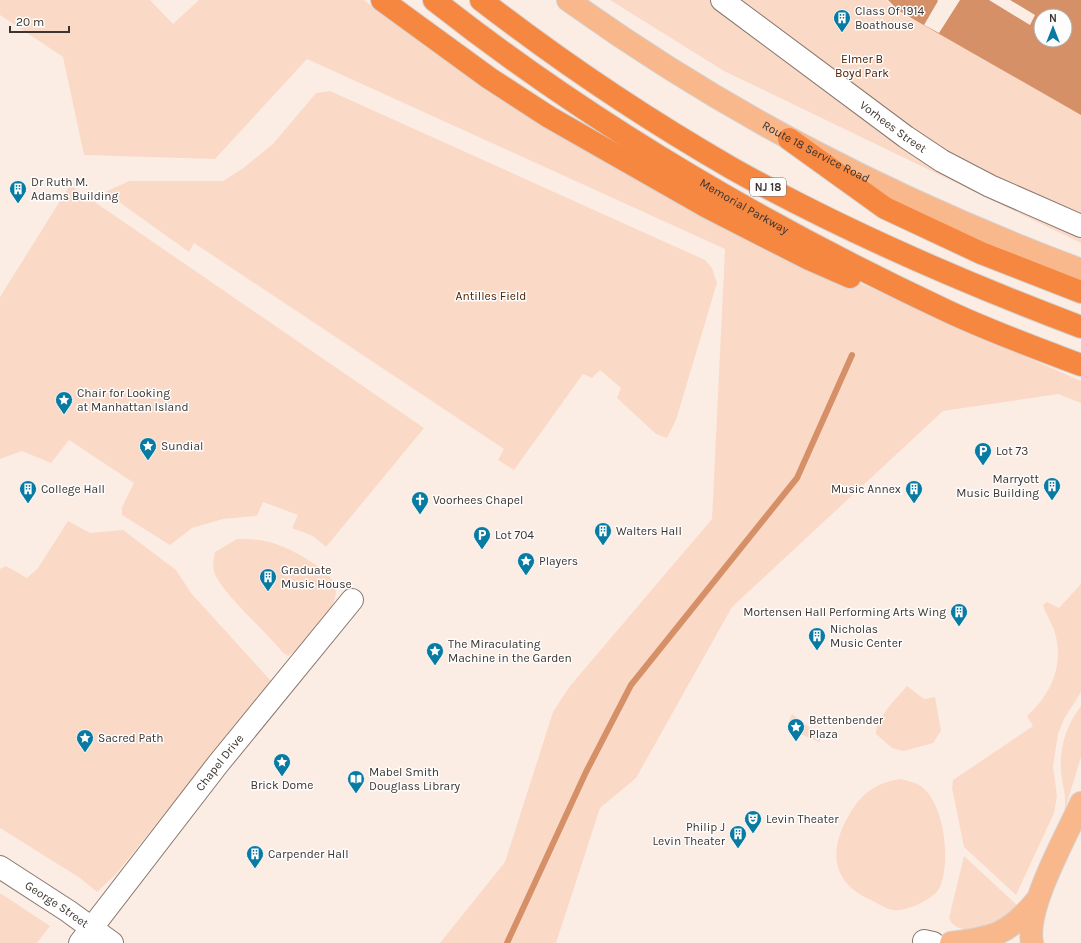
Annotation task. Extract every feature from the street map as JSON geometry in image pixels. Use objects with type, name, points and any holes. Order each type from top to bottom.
[{"type":"highway","points":[[382,0],[428,35],[507,90],[549,117],[647,174],[742,225],[838,273],[946,311]]},
{"type":"highway","name":"Memorial Parkway","points":[[434,0],[550,87],[666,162],[768,220],[946,311],[1081,365]]},
{"type":"highway","name":"NJ 18","points":[[481,0],[608,90],[733,169],[857,232],[907,255],[1081,327]]},
{"type":"highway","points":[[789,139],[885,208],[981,253],[1081,292]]},
{"type":"main road","name":"Route 18 Service Road","points":[[575,3],[657,61],[724,103],[789,139],[907,198],[1002,239],[1081,270]]},
{"type":"main road","points":[[1032,943],[1032,921],[1037,900],[1081,802]]},
{"type":"main road","points":[[952,943],[977,940],[1002,933],[1018,922],[1037,900]]},
{"type":"street","name":"Vorhees Street","points":[[722,0],[906,137],[942,161],[990,186],[1081,226]]},
{"type":"street","name":"Chapel Drive","points":[[85,936],[109,902],[218,764],[352,600]]},
{"type":"street","name":"George Street","points":[[0,867],[68,911],[85,936],[112,943]]},
{"type":"green space","points":[[0,0],[150,0],[173,24],[199,0],[364,0],[385,17],[695,210],[1081,381],[1081,403],[1058,394],[943,411],[732,607],[636,778],[600,808],[556,943],[440,943],[505,862],[553,712],[570,686],[712,519],[725,249],[307,59],[215,159],[84,155],[63,57],[0,15]]},
{"type":"green space","name":"Elmer B Boyd Park","points":[[610,0],[886,0],[903,15],[1081,102],[1081,243],[724,71]]},
{"type":"green space","name":"Antilles Field","points":[[330,91],[705,260],[712,268],[717,283],[676,420],[667,438],[656,434],[617,398],[621,388],[600,370],[592,378],[583,374],[514,470],[498,460],[504,449],[194,243],[189,252],[105,192],[129,181],[223,181],[242,169],[273,144],[316,93]]},
{"type":"green space","points":[[70,185],[424,428],[326,547],[313,536],[292,528],[298,515],[263,502],[257,516],[223,519],[192,528],[170,545],[122,515],[122,507],[134,483],[69,440],[51,463],[22,451],[0,459],[0,297]]},
{"type":"green space","points":[[68,521],[90,533],[123,530],[176,570],[191,593],[271,681],[116,874],[97,892],[80,878],[0,828],[0,569],[6,566],[27,578],[38,568]]},
{"type":"green space","points":[[237,539],[260,540],[280,545],[319,567],[333,581],[336,588],[336,594],[330,610],[303,643],[288,656],[282,652],[234,600],[218,579],[213,569],[215,552]]},
{"type":"green space","points":[[1081,584],[1081,692],[1064,719],[1058,734],[1053,766],[1057,796],[1054,813],[1016,895],[964,847],[952,788],[953,780],[1033,726],[1027,716],[1049,689],[1058,657],[1055,633],[1043,605],[1047,602],[1059,608]]},
{"type":"green space","points":[[907,686],[924,699],[935,697],[941,731],[933,743],[904,751],[892,748],[876,734],[879,722],[883,715]]},
{"type":"green space","points":[[1081,706],[1081,757],[1064,813],[1065,797],[1061,773],[1062,746],[1071,721]]},
{"type":"green space","points":[[792,714],[822,737],[819,742],[800,734],[802,729],[788,723]]},
{"type":"green space","points":[[901,779],[919,785],[928,793],[935,804],[940,817],[943,832],[945,862],[943,876],[937,892],[920,904],[905,909],[893,910],[882,906],[857,892],[847,883],[840,873],[837,861],[837,849],[844,823],[861,798],[879,785]]},
{"type":"green space","points":[[964,856],[1018,906],[1012,912],[993,923],[982,927],[962,929],[954,925],[949,918]]},
{"type":"green space","points":[[0,893],[50,926],[37,943],[0,943]]},
{"type":"shaded area","points":[[888,0],[1081,0],[1081,115],[899,11]]},
{"type":"pier","points":[[937,0],[960,0],[939,33],[924,25],[938,1]]},
{"type":"pier","points":[[989,0],[1010,0],[1033,14],[1033,19],[1030,25]]},
{"type":"waterway","points":[[507,943],[586,772],[631,685],[797,478],[852,355]]},
{"type":"place","name":"Class Of 1914 Boathouse","points":[[842,33]]},
{"type":"place","name":"Dr Ruth M. Adams Building","points":[[18,204]]},
{"type":"place","name":"Chair for Looking at Manhattan Island","points":[[64,415]]},
{"type":"place","name":"Sundial","points":[[148,461]]},
{"type":"place","name":"Lot 73","points":[[983,466]]},
{"type":"place","name":"Marryott Music Building","points":[[1052,501]]},
{"type":"place","name":"College Hall","points":[[28,504]]},
{"type":"place","name":"Music Annex","points":[[914,504]]},
{"type":"place","name":"Voorhees Chapel","points":[[420,515]]},
{"type":"place","name":"Walters Hall","points":[[603,546]]},
{"type":"place","name":"Lot 704","points":[[482,550]]},
{"type":"place","name":"Players","points":[[526,576]]},
{"type":"place","name":"Graduate Music House","points":[[268,592]]},
{"type":"place","name":"Mortensen Hall Performing Arts Wing","points":[[959,627]]},
{"type":"place","name":"Nicholas Music Center","points":[[817,651]]},
{"type":"place","name":"The Miraculating Machine in the Garden","points":[[435,666]]},
{"type":"place","name":"Bettenbender Plaza","points":[[796,742]]},
{"type":"place","name":"Sacred Path","points":[[85,753]]},
{"type":"place","name":"Brick Dome","points":[[282,777]]},
{"type":"place","name":"Mabel Smith Douglass Library","points":[[356,794]]},
{"type":"place","name":"Levin Theater","points":[[753,834]]},
{"type":"place","name":"Philip J Levin Theater","points":[[738,849]]},
{"type":"place","name":"Carpender Hall","points":[[255,869]]}]
